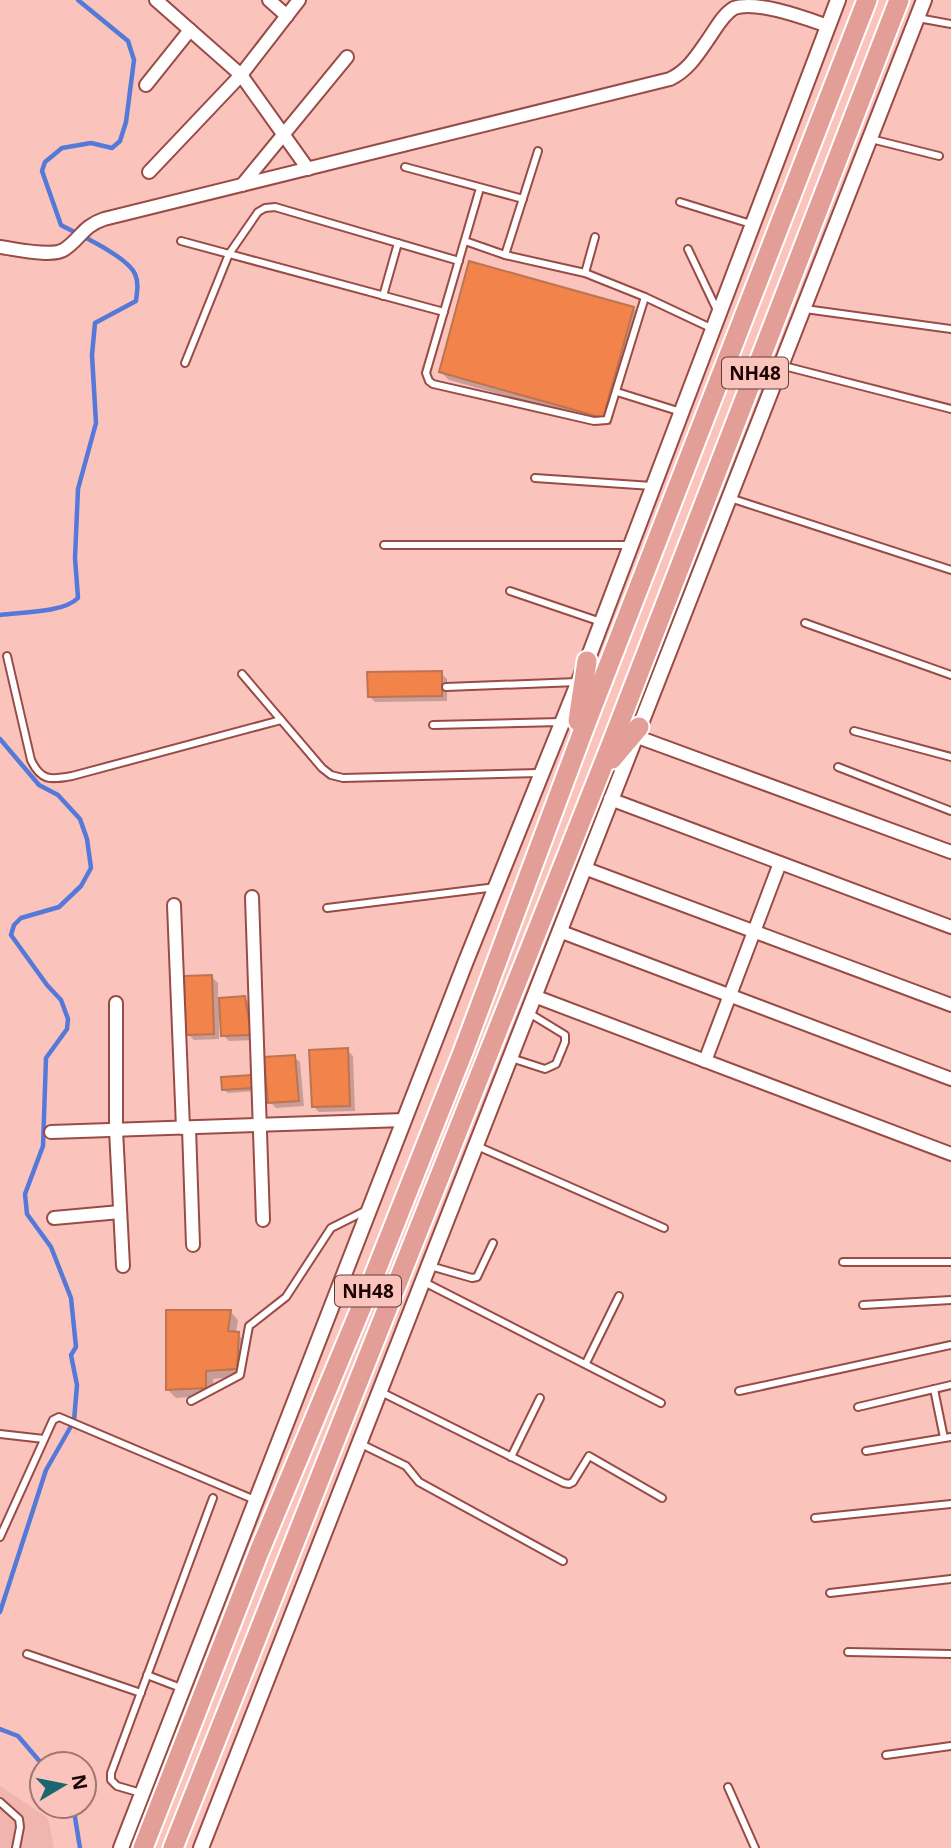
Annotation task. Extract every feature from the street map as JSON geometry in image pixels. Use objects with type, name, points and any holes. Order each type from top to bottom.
[{"type":"highway","name":"NH48","points":[[143,1848],[259,1552],[366,1296],[463,1052],[573,756],[867,0]]},
{"type":"highway","name":"NH48","points":[[173,1848],[600,773],[899,0]]},
{"type":"highway","points":[[573,756],[587,662]]},
{"type":"highway","points":[[600,773],[637,732]]},
{"type":"street","points":[[156,0],[241,75],[308,169]]},
{"type":"street","points":[[270,0],[287,16]]},
{"type":"street","points":[[149,172],[241,75],[299,0]]},
{"type":"street","points":[[121,1848],[404,1120],[587,662],[838,0]]},
{"type":"street","points":[[201,1848],[924,0]]},
{"type":"street","points":[[0,247],[55,253],[67,248],[85,228],[104,219],[670,79],[681,74],[695,60],[721,20],[735,7],[751,3],[766,4],[828,26]]},
{"type":"street","points":[[146,85],[190,30]]},
{"type":"street","points":[[242,185],[347,57]]},
{"type":"street","points":[[637,732],[951,852]]},
{"type":"street","points":[[610,799],[951,927]]},
{"type":"street","points":[[705,1061],[780,863]]},
{"type":"street","points":[[584,868],[951,1005]]},
{"type":"street","points":[[252,897],[263,1220]]},
{"type":"street","points":[[174,905],[193,1245]]},
{"type":"street","points":[[559,931],[951,1079]]},
{"type":"street","points":[[534,996],[951,1154]]},
{"type":"street","points":[[116,1003],[116,1130],[123,1266]]},
{"type":"street","points":[[51,1132],[404,1120]]},
{"type":"street","points":[[54,1218],[120,1212]]},
{"type":"lane","points":[[917,18],[951,24]]},
{"type":"lane","points":[[870,138],[939,156]]},
{"type":"lane","points":[[505,255],[538,151]]},
{"type":"lane","points":[[405,167],[523,199]]},
{"type":"lane","points":[[480,188],[426,373],[426,378],[433,384],[601,422],[610,416],[646,296]]},
{"type":"lane","points":[[680,202],[752,224]]},
{"type":"lane","points":[[185,363],[229,254],[258,212],[265,208],[275,207],[459,261]]},
{"type":"lane","points":[[585,273],[595,237]]},
{"type":"lane","points":[[181,241],[444,312]]},
{"type":"lane","points":[[465,241],[505,255],[585,273],[646,296],[713,329]]},
{"type":"lane","points":[[383,296],[398,243]]},
{"type":"lane","points":[[688,249],[718,314]]},
{"type":"lane","points":[[803,309],[951,329]]},
{"type":"lane","points":[[780,365],[951,409]]},
{"type":"lane","points":[[617,392],[681,412]]},
{"type":"lane","points":[[535,478],[653,486]]},
{"type":"lane","points":[[729,497],[951,570]]},
{"type":"lane","points":[[384,545],[631,545]]},
{"type":"lane","points":[[509,591],[601,622]]},
{"type":"lane","points":[[805,623],[951,675]]},
{"type":"lane","points":[[7,656],[31,760],[37,772],[46,778],[72,776],[281,720]]},
{"type":"lane","points":[[242,674],[322,768],[331,775],[343,778],[541,773]]},
{"type":"lane","points":[[446,687],[578,682]]},
{"type":"lane","points":[[433,725],[562,722]]},
{"type":"lane","points":[[853,731],[951,757]]},
{"type":"lane","points":[[838,767],[951,811]]},
{"type":"lane","points":[[327,908],[496,887]]},
{"type":"lane","points":[[511,1058],[545,1069],[556,1064],[565,1042],[565,1035],[529,1013]]},
{"type":"lane","points":[[476,1145],[664,1228]]},
{"type":"lane","points":[[191,1401],[240,1375],[249,1326],[286,1297],[331,1228],[370,1209]]},
{"type":"lane","points":[[428,1265],[472,1278],[477,1277],[493,1243]]},
{"type":"lane","points":[[844,1262],[951,1262]]},
{"type":"lane","points":[[422,1281],[661,1403]]},
{"type":"lane","points":[[586,1363],[619,1296]]},
{"type":"lane","points":[[863,1305],[951,1300]]},
{"type":"lane","points":[[739,1391],[951,1345]]},
{"type":"lane","points":[[858,1407],[951,1385]]},
{"type":"lane","points":[[866,1451],[948,1438],[934,1389]]},
{"type":"lane","points":[[379,1392],[569,1484],[589,1455],[662,1498]]},
{"type":"lane","points":[[511,1457],[541,1398]]},
{"type":"lane","points":[[0,1537],[53,1420],[63,1418],[257,1501]]},
{"type":"lane","points":[[0,1434],[44,1439]]},
{"type":"lane","points":[[359,1443],[406,1466],[419,1482],[563,1561]]},
{"type":"lane","points":[[143,1794],[117,1786],[111,1780],[111,1773],[213,1498]]},
{"type":"lane","points":[[815,1518],[951,1504]]},
{"type":"lane","points":[[830,1593],[951,1579]]},
{"type":"lane","points":[[848,1652],[951,1654]]},
{"type":"lane","points":[[27,1654],[141,1693]]},
{"type":"lane","points":[[148,1675],[184,1689]]},
{"type":"lane","points":[[886,1755],[951,1746]]},
{"type":"lane","points":[[728,1787],[755,1848]]},
{"type":"lane","points":[[0,1802],[19,1819],[16,1848]]},
{"type":"shaded area","points":[[0,1786],[28,1805],[28,1820],[48,1820],[54,1848],[0,1848]]},
{"type":"building","points":[[469,261],[634,307],[603,418],[439,372]]},
{"type":"building","points":[[442,671],[442,696],[368,697],[367,672]]},
{"type":"building","points":[[212,975],[214,1034],[186,1035],[184,976]]},
{"type":"building","points":[[245,996],[251,1035],[221,1036],[219,998]]},
{"type":"building","points":[[348,1048],[350,1106],[312,1107],[309,1050]]},
{"type":"building","points":[[295,1055],[299,1101],[268,1103],[264,1057]]},
{"type":"building","points":[[252,1075],[252,1088],[222,1090],[221,1077]]},
{"type":"building","points":[[166,1310],[231,1310],[228,1331],[239,1332],[237,1369],[206,1371],[206,1388],[166,1390]]},
{"type":"waterway","points":[[0,615],[63,607],[78,598],[75,558],[78,489],[96,423],[92,355],[95,323],[136,301],[137,281],[130,267],[113,253],[61,225],[42,171],[45,162],[62,148],[91,143],[112,148],[120,141],[126,122],[134,60],[128,41],[78,0]]},
{"type":"waterway","points":[[0,739],[39,785],[58,795],[80,819],[87,839],[91,868],[81,886],[59,907],[21,918],[14,925],[11,935],[61,1000],[68,1019],[67,1029],[46,1058],[43,1146],[25,1194],[27,1214],[51,1247],[71,1298],[76,1347],[71,1355],[77,1385],[74,1421],[46,1470],[0,1612]]},
{"type":"waterway","points":[[0,1729],[18,1736],[30,1750]]},
{"type":"waterway","points":[[75,1820],[80,1848]]}]
